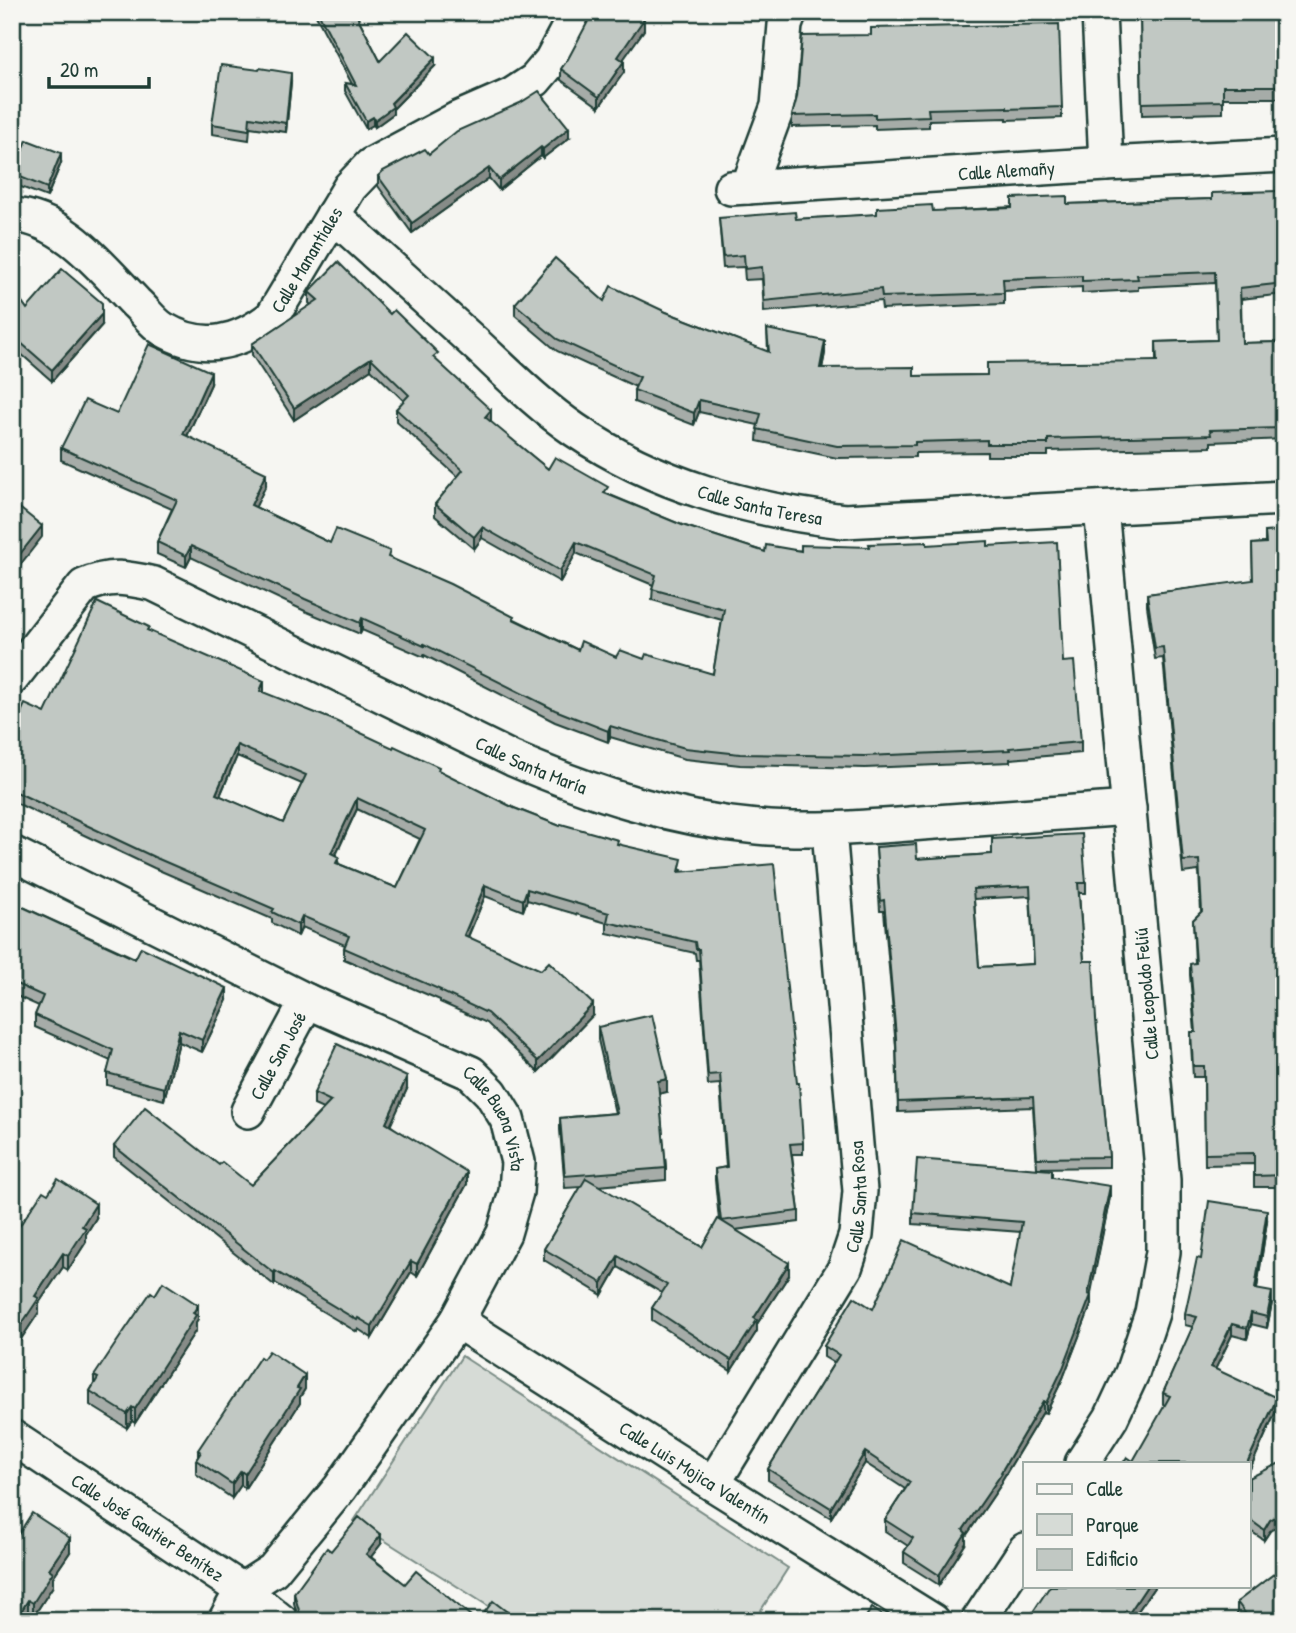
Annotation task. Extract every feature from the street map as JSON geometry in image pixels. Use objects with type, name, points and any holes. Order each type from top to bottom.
[{"type":"street","name":"Calle Manantiales","points":[[12,215],[50,225],[76,243],[161,328],[188,340],[214,343],[238,339],[255,331],[272,317],[350,187],[371,165],[457,119],[512,95],[535,80],[551,61],[578,12]]},
{"type":"street","name":"Calle Alemañy","points":[[790,12],[785,25],[778,106],[740,188],[1284,155]]},
{"type":"street","points":[[1099,12],[1106,164]]},
{"type":"street","name":"Calle Santa Teresa","points":[[334,215],[551,413],[611,452],[690,488],[762,509],[844,521],[1284,498]]},
{"type":"street","name":"Calle Leopoldo Feliú","points":[[1083,1462],[1111,1418],[1132,1373],[1152,1314],[1163,1252],[1163,1180],[1101,508]]},
{"type":"street","name":"Calle Santa María","points":[[12,678],[84,586],[100,578],[124,578],[154,584],[572,785],[634,804],[704,820],[759,827],[829,830],[1129,808]]},
{"type":"street","name":"Calle Santa Rosa","points":[[713,1485],[845,1268],[856,1235],[860,1191],[829,830]]},
{"type":"street","name":"Calle Buena Vista","points":[[12,853],[307,1001],[471,1073],[491,1093],[507,1118],[518,1162],[516,1192],[504,1233],[457,1321],[340,1488],[273,1570],[242,1590],[225,1621]]},
{"type":"street","name":"Calle San José","points":[[248,1111],[307,1001]]},
{"type":"street","name":"Calle Luis Mojica Valentín","points":[[457,1321],[713,1485],[933,1621]]},
{"type":"street","name":"Calle José Gautier Benítez","points":[[12,1437],[242,1590],[281,1621]]},
{"type":"street","points":[[978,1621],[1023,1553]]},
{"type":"green space","points":[[462,1356],[788,1568],[754,1621],[512,1621],[354,1521]]},
{"type":"building","points":[[318,12],[355,12],[380,61],[408,32],[435,58],[391,103],[393,107],[375,120],[373,117],[366,121],[345,83],[356,85]]},
{"type":"building","points":[[593,12],[642,12],[640,17],[644,19],[618,57],[624,61],[599,97],[561,69]]},
{"type":"building","points":[[1140,12],[1284,12],[1284,86],[1223,86],[1223,101],[1142,103]]},
{"type":"building","points":[[1059,24],[1062,107],[928,109],[929,116],[875,118],[875,114],[792,116],[797,97],[802,36],[871,35],[871,28]]},
{"type":"building","points":[[221,65],[291,73],[286,123],[250,117],[249,130],[212,124]]},
{"type":"building","points":[[539,91],[569,128],[499,180],[489,168],[412,223],[378,176],[425,149],[429,154],[457,131],[520,103]]},
{"type":"building","points":[[27,140],[61,153],[47,188],[13,174]]},
{"type":"building","points":[[1284,186],[1284,283],[1240,288],[1242,343],[1284,342],[1284,428],[1210,430],[1211,435],[1048,439],[1048,444],[987,444],[987,440],[915,442],[915,445],[837,446],[757,429],[761,414],[699,400],[694,413],[634,390],[640,377],[557,339],[515,304],[555,258],[604,301],[611,286],[666,312],[769,352],[767,329],[825,341],[820,368],[914,367],[914,376],[987,375],[987,363],[1157,361],[1156,342],[1217,340],[1215,272],[1137,275],[1138,279],[1082,281],[1082,276],[1003,279],[1004,293],[882,297],[881,289],[764,301],[762,267],[745,269],[744,255],[723,257],[719,218],[795,212],[796,219],[877,214],[877,208],[932,205],[933,211],[1012,208],[1012,198],[1067,196],[1067,204],[1212,199],[1212,193],[1278,191],[1277,187]]},
{"type":"building","points":[[338,262],[390,314],[394,310],[438,353],[433,357],[491,410],[485,417],[548,469],[555,457],[608,487],[604,493],[682,525],[765,552],[766,545],[801,551],[801,545],[870,547],[869,544],[927,542],[927,545],[988,541],[988,546],[1057,542],[1063,662],[1074,661],[1081,742],[1009,748],[1010,750],[865,756],[740,754],[685,748],[610,726],[608,731],[555,710],[424,644],[362,618],[360,623],[191,546],[186,556],[157,542],[177,500],[61,448],[85,400],[117,414],[149,344],[211,372],[183,434],[266,473],[251,505],[330,543],[336,529],[390,551],[388,557],[450,584],[514,617],[513,619],[578,650],[581,641],[616,657],[620,650],[644,659],[646,654],[713,674],[724,609],[652,589],[656,575],[576,542],[560,571],[482,527],[474,537],[435,504],[463,470],[396,409],[409,395],[371,358],[294,408],[252,344],[318,300],[309,292]]},
{"type":"building","points":[[62,269],[102,303],[102,314],[52,370],[12,335],[12,288],[27,309]]},
{"type":"building","points":[[12,502],[42,526],[12,564]]},
{"type":"building","points":[[1284,531],[1284,1175],[1254,1176],[1254,1153],[1205,1154],[1204,1066],[1193,1066],[1191,1032],[1196,1032],[1190,964],[1196,963],[1193,920],[1202,911],[1199,860],[1183,861],[1163,647],[1155,648],[1147,594],[1253,580],[1252,544],[1266,543],[1265,532]]},
{"type":"building","points":[[97,602],[149,627],[147,630],[264,681],[260,691],[331,719],[393,748],[394,746],[514,808],[560,826],[561,824],[618,840],[617,844],[682,859],[679,872],[774,864],[799,1083],[803,1143],[790,1144],[799,1211],[721,1221],[715,1169],[727,1167],[720,1074],[708,1075],[699,949],[696,949],[695,942],[607,922],[609,913],[527,889],[523,900],[485,885],[464,935],[541,970],[549,962],[593,1004],[538,1061],[487,1013],[344,948],[349,936],[302,916],[298,925],[272,912],[274,909],[154,857],[12,790],[12,731],[25,704],[45,713]],"holes":[[[237,745],[306,775],[283,823],[216,794]],[[357,798],[425,830],[397,888],[336,863],[339,857],[331,853]]]},
{"type":"building","points":[[1082,834],[1086,883],[1078,883],[1084,961],[1093,961],[1109,1157],[1037,1158],[1033,1097],[898,1102],[896,1037],[884,900],[880,901],[876,847],[916,844],[917,859],[992,854],[992,839]],"holes":[[[1030,886],[1034,964],[979,967],[973,889]]]},
{"type":"building","points":[[12,902],[135,959],[141,947],[227,988],[202,1040],[179,1030],[164,1088],[107,1073],[113,1050],[35,1015],[43,996],[12,982]]},
{"type":"building","points":[[652,1015],[667,1079],[658,1081],[666,1168],[565,1176],[560,1118],[617,1113],[598,1027]]},
{"type":"building","points":[[337,1044],[407,1077],[386,1123],[467,1172],[417,1264],[411,1261],[372,1326],[358,1318],[357,1320],[275,1271],[274,1273],[114,1146],[145,1107],[219,1165],[222,1162],[251,1185],[331,1101],[314,1093]]},
{"type":"building","points":[[917,1159],[1052,1170],[1052,1177],[1110,1186],[1088,1294],[1091,1295],[1063,1368],[1046,1403],[1043,1401],[1002,1473],[963,1530],[966,1533],[939,1575],[904,1552],[913,1538],[885,1520],[910,1482],[865,1452],[831,1508],[768,1469],[839,1355],[824,1346],[854,1297],[873,1309],[904,1240],[1010,1288],[1022,1222],[913,1213]]},
{"type":"building","points":[[586,1178],[702,1247],[718,1219],[789,1263],[731,1360],[652,1308],[667,1285],[618,1256],[602,1283],[544,1249]]},
{"type":"building","points":[[58,1179],[96,1204],[82,1226],[86,1228],[68,1256],[63,1253],[35,1296],[39,1298],[21,1325],[18,1322],[12,1331],[12,1237],[43,1191],[48,1194]]},
{"type":"building","points":[[1209,1201],[1267,1210],[1255,1289],[1272,1292],[1267,1317],[1251,1313],[1247,1328],[1232,1324],[1211,1367],[1277,1398],[1247,1462],[1124,1462],[1127,1457],[1133,1461],[1170,1396],[1163,1393],[1197,1317],[1185,1314],[1197,1258],[1201,1259]]},
{"type":"building","points":[[163,1282],[198,1305],[193,1313],[196,1315],[135,1409],[132,1407],[127,1414],[90,1391],[98,1378],[94,1376],[151,1292],[155,1295]]},
{"type":"building","points":[[269,1351],[305,1375],[297,1388],[300,1389],[245,1474],[241,1471],[232,1484],[196,1460],[201,1452],[198,1450],[260,1357],[263,1359]]},
{"type":"building","points":[[1284,1461],[1284,1512],[1270,1520],[1264,1530],[1250,1520],[1250,1478]]},
{"type":"building","points":[[32,1513],[70,1538],[49,1569],[53,1572],[33,1603],[28,1600],[15,1621],[12,1621],[12,1535],[16,1538]]},
{"type":"building","points":[[359,1517],[381,1535],[366,1554],[405,1584],[416,1571],[477,1621],[297,1621],[300,1614],[294,1593],[327,1548],[331,1551]]},
{"type":"building","points":[[1275,1573],[1284,1582],[1284,1621],[1251,1621],[1237,1602]]},
{"type":"building","points":[[1049,1588],[1146,1588],[1129,1613],[1126,1610],[1119,1621],[1027,1621]]},
{"type":"building","points":[[493,1601],[519,1621],[478,1621]]},
{"type":"building","points":[[872,1608],[891,1621],[863,1621]]},
{"type":"building","points":[[840,1614],[850,1621],[836,1621]]}]
